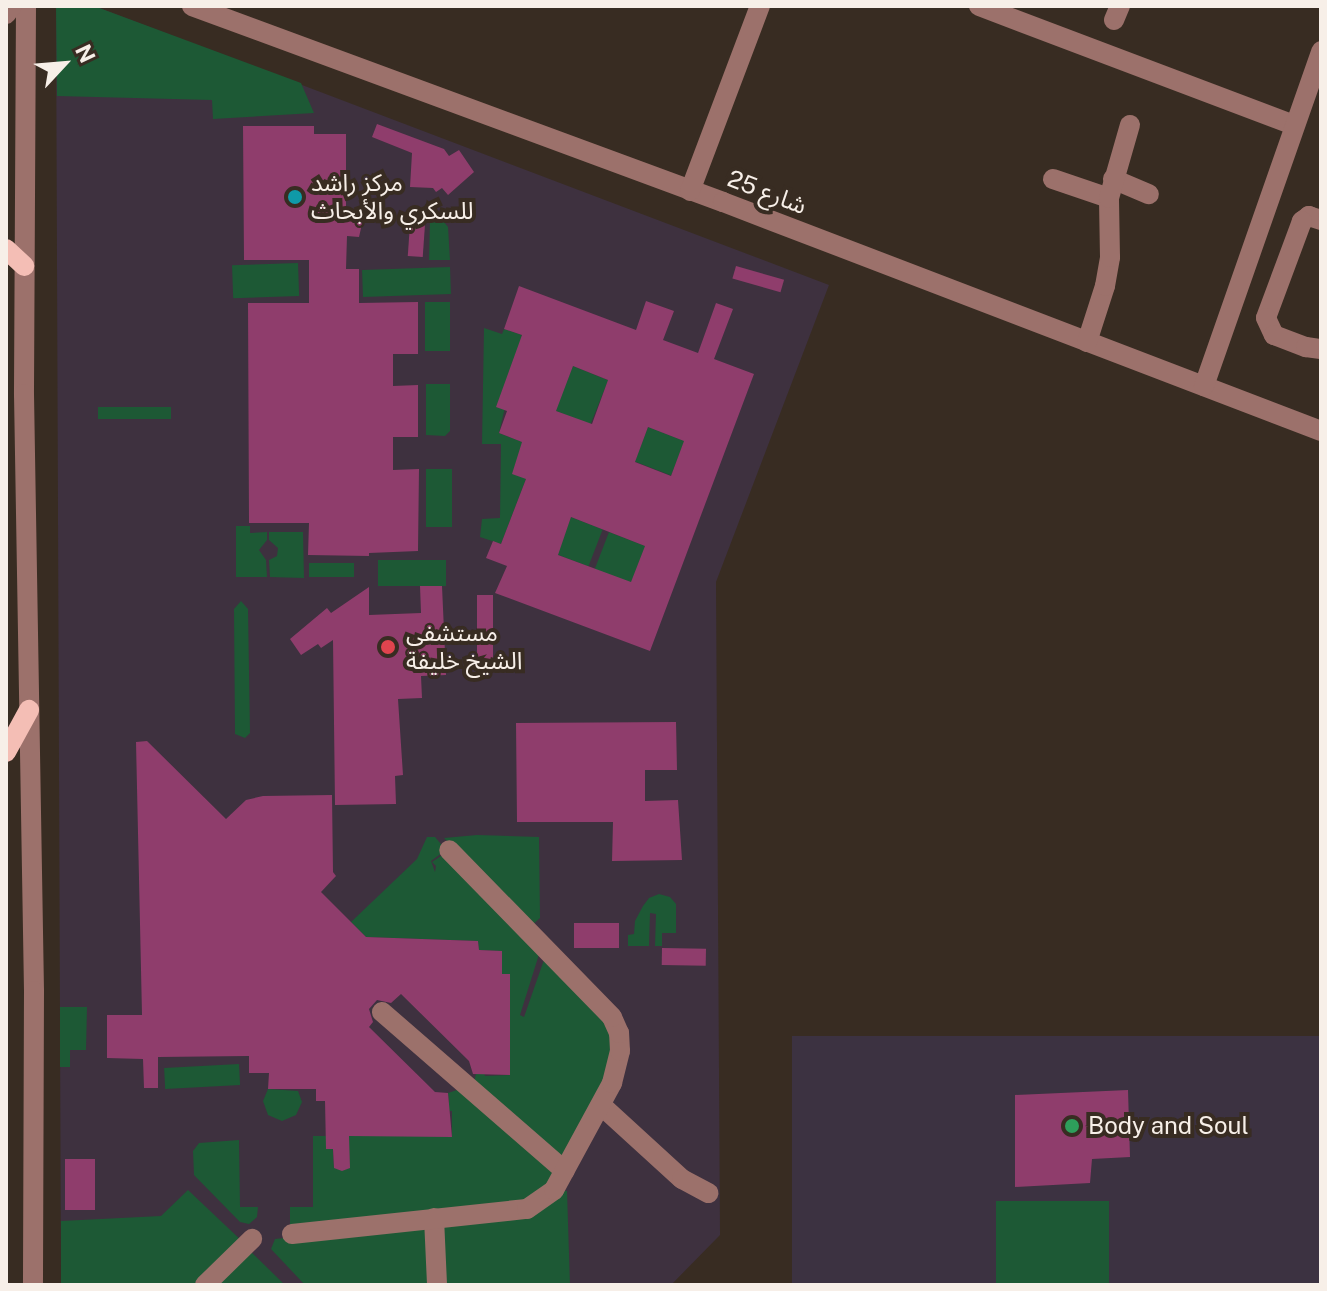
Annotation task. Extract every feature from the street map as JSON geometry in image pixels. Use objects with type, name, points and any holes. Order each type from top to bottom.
[{"type":"main road","points":[[6,249],[24,266]]},
{"type":"main road","points":[[6,752],[29,710]]},
{"type":"street","points":[[6,14],[12,6]]},
{"type":"street","points":[[26,6],[24,266],[33,1285]]},
{"type":"street","name":"شارع 25","points":[[192,6],[1321,431]]},
{"type":"street","points":[[690,191],[760,6]]},
{"type":"street","points":[[979,6],[1294,125]]},
{"type":"street","points":[[1204,386],[1321,51]]},
{"type":"street","points":[[1087,342],[1108,271],[1111,189],[1130,125]]},
{"type":"street","points":[[1053,179],[1149,194]]},
{"type":"street","points":[[1321,220],[1309,216],[1302,221],[1266,318],[1274,335],[1321,349]]},
{"type":"street","points":[[292,1234],[527,1209],[554,1190],[602,1106],[620,1051],[619,1033],[612,1017],[449,850]]},
{"type":"street","points":[[382,1012],[565,1171]]},
{"type":"street","points":[[602,1106],[682,1179],[708,1193]]},
{"type":"street","points":[[434,1218],[437,1285]]},
{"type":"street","points":[[205,1285],[252,1239]]},
{"type":"shaded area","name":"مستشفى الشيخ خليفة","points":[[56,6],[94,6],[829,285],[716,582],[720,1235],[671,1285],[61,1285]]},
{"type":"shaded area","points":[[792,1036],[1321,1036],[1321,1285],[792,1285]]},
{"type":"green space","points":[[56,6],[94,6],[301,83],[314,113],[213,119],[212,100],[57,96]]},
{"type":"green space","points":[[430,219],[444,222],[448,227],[450,260],[429,260]]},
{"type":"green space","points":[[298,263],[299,296],[233,298],[232,265]]},
{"type":"green space","points":[[450,267],[451,294],[363,297],[362,270]]},
{"type":"green space","points":[[425,302],[450,302],[450,351],[425,351]]},
{"type":"green space","points":[[484,328],[502,334],[504,329],[522,335],[499,433],[522,442],[526,479],[501,544],[480,537],[482,519],[500,518],[501,444],[482,444]]},
{"type":"green space","points":[[573,366],[608,380],[590,425],[555,411]]},
{"type":"green space","points":[[426,384],[450,384],[450,431],[445,436],[426,435]]},
{"type":"green space","points":[[98,407],[171,407],[171,419],[98,419]]},
{"type":"green space","points":[[648,427],[684,441],[671,476],[635,462]]},
{"type":"green space","points":[[426,469],[452,469],[452,527],[426,527]]},
{"type":"green space","points":[[571,517],[603,529],[588,567],[557,554]]},
{"type":"green space","points":[[236,526],[250,526],[250,533],[267,532],[267,540],[259,550],[266,560],[267,577],[236,577]]},
{"type":"green space","points":[[269,532],[303,532],[304,578],[270,577],[269,560],[277,556],[278,548],[269,540]]},
{"type":"green space","points":[[609,532],[645,546],[631,583],[595,569]]},
{"type":"green space","points":[[378,560],[446,560],[446,586],[378,586]]},
{"type":"green space","points":[[309,563],[354,563],[354,577],[309,577]]},
{"type":"green space","points":[[241,601],[248,609],[250,733],[245,738],[235,734],[234,609]]},
{"type":"green space","points":[[477,835],[539,837],[540,918],[530,927],[444,838]]},
{"type":"green space","points":[[427,837],[435,837],[446,850],[431,861],[435,872],[436,866],[432,862],[447,852],[541,948],[520,1015],[524,1017],[546,954],[605,1013],[617,1054],[564,1159],[473,1087],[477,1069],[484,1069],[485,1076],[510,1075],[510,974],[502,974],[502,951],[479,950],[478,941],[366,937],[351,922],[417,859]]},
{"type":"green space","points":[[659,894],[670,897],[676,904],[676,933],[662,933],[662,946],[655,946],[656,914],[650,913],[649,946],[628,946],[628,935],[634,934],[635,921],[643,906],[649,898]]},
{"type":"green space","points":[[60,1007],[87,1007],[86,1050],[70,1050],[70,1067],[60,1067]]},
{"type":"green space","points":[[239,1064],[240,1085],[165,1089],[164,1068]]},
{"type":"green space","points":[[463,1088],[555,1168],[541,1198],[290,1230],[290,1207],[313,1207],[313,1136],[332,1136],[334,1168],[349,1136],[452,1136],[452,1111],[443,1110],[449,1102],[448,1093]]},
{"type":"green space","points":[[268,1089],[298,1091],[302,1102],[296,1115],[282,1121],[268,1115],[263,1101]]},
{"type":"green space","points":[[239,1140],[240,1207],[258,1207],[257,1217],[249,1224],[240,1222],[194,1175],[193,1151],[199,1143]]},
{"type":"green space","points":[[188,1190],[244,1243],[201,1285],[61,1285],[61,1221],[161,1216]]},
{"type":"green space","points":[[558,1190],[567,1191],[570,1285],[442,1285],[444,1223]]},
{"type":"green space","points":[[996,1201],[1109,1201],[1109,1285],[996,1285]]},
{"type":"green space","points":[[418,1223],[426,1225],[435,1285],[305,1285],[271,1249],[275,1239]]},
{"type":"green space","points":[[247,1248],[285,1285],[210,1285]]},
{"type":"building","points":[[377,124],[444,149],[449,156],[459,150],[474,172],[448,195],[442,188],[436,192],[433,188],[410,187],[412,153],[372,137]]},
{"type":"building","points":[[243,126],[314,126],[314,134],[346,134],[346,212],[357,212],[362,224],[359,237],[347,236],[346,269],[359,269],[359,303],[418,302],[418,354],[393,354],[393,386],[418,385],[418,437],[393,437],[393,470],[419,469],[418,551],[369,553],[369,556],[308,555],[309,523],[249,523],[248,303],[309,303],[309,260],[244,260]]},
{"type":"building","points":[[410,224],[425,225],[423,257],[408,256]]},
{"type":"building","points":[[736,266],[784,280],[780,292],[732,278]]},
{"type":"building","points":[[519,286],[636,330],[646,301],[674,311],[663,340],[698,353],[716,303],[733,309],[714,359],[754,374],[650,651],[495,593],[507,566],[486,558],[493,541],[501,544],[526,479],[512,474],[522,442],[499,433],[507,411],[496,407],[522,335],[504,329]],"holes":[[[573,366],[608,380],[592,424],[556,411]],[[648,427],[684,441],[671,476],[635,462]],[[571,517],[645,546],[631,582],[558,555]]]},
{"type":"building","points":[[420,586],[442,586],[446,675],[421,676],[422,698],[398,699],[403,775],[395,776],[396,804],[335,805],[333,640],[321,648],[318,644],[301,655],[290,639],[327,608],[331,613],[369,587],[369,615],[421,613]]},
{"type":"building","points":[[477,595],[493,595],[493,668],[477,668]]},
{"type":"building","points":[[676,722],[677,770],[645,770],[645,801],[678,800],[682,860],[612,861],[613,822],[517,822],[516,723]]},
{"type":"building","points":[[147,741],[226,819],[246,800],[263,796],[332,795],[333,872],[336,876],[321,892],[366,937],[478,941],[479,950],[502,951],[502,974],[510,974],[510,1075],[473,1074],[469,1061],[401,994],[391,1003],[377,1000],[369,1009],[373,1022],[369,1027],[435,1092],[448,1093],[452,1137],[349,1136],[350,1168],[342,1171],[334,1168],[333,1149],[326,1149],[325,1101],[316,1101],[316,1089],[268,1089],[269,1073],[249,1073],[249,1056],[158,1057],[158,1088],[144,1088],[143,1059],[107,1058],[107,1015],[142,1015],[136,742]]},
{"type":"building","points":[[574,923],[619,923],[619,948],[574,948]]},
{"type":"building","points":[[662,948],[706,949],[706,966],[662,965]]},
{"type":"building","name":"Body and Soul","points":[[1128,1090],[1130,1157],[1092,1159],[1090,1183],[1015,1187],[1015,1095]]},
{"type":"building","points":[[65,1159],[95,1159],[95,1210],[65,1210]]},
{"type":"place","name":"مركز راشد للسكري والأبحاث","points":[[295,197]]},
{"type":"place","name":"مستشفى الشيخ خليفة","points":[[388,647]]},
{"type":"place","name":"Body and Soul","points":[[1072,1126]]}]
